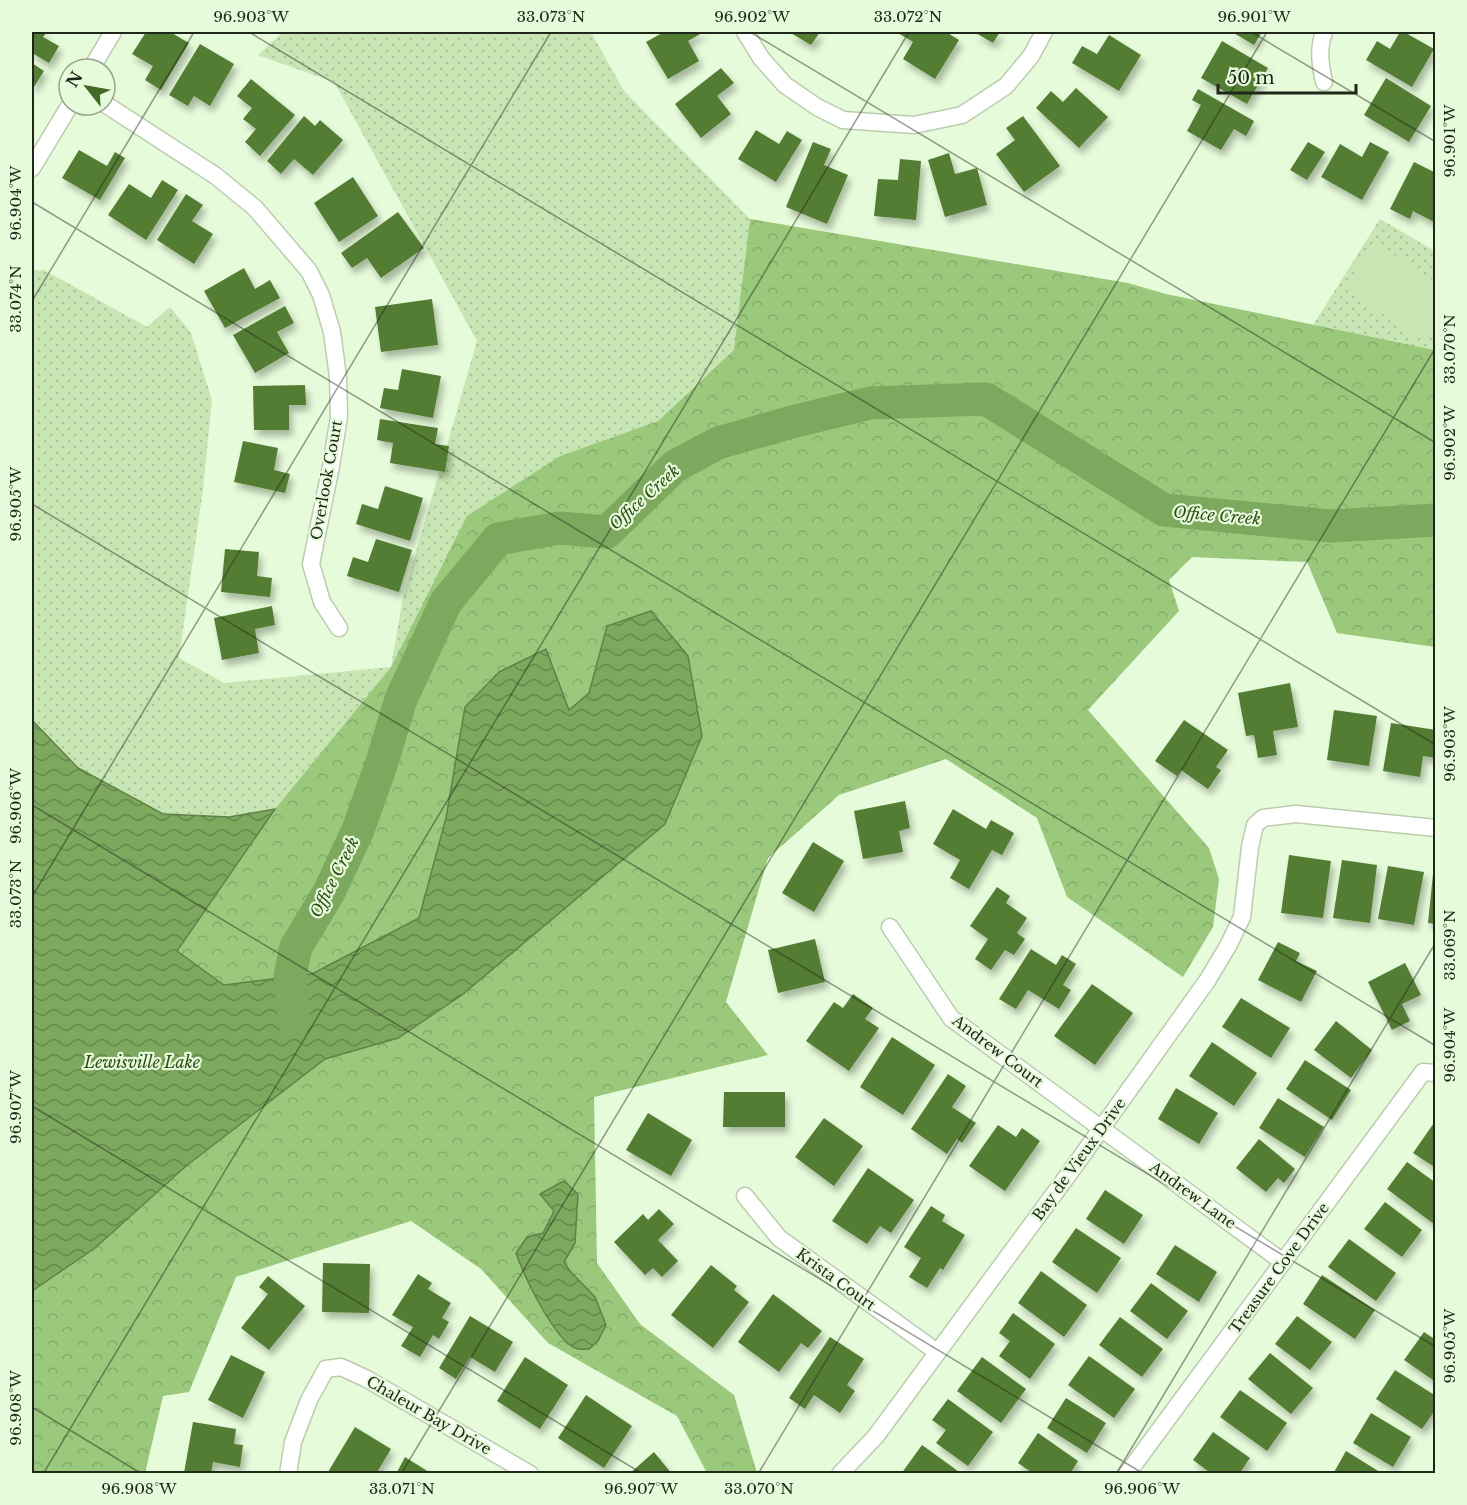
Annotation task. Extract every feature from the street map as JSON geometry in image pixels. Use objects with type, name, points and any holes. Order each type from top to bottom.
[{"type":"street","points":[[98,57],[113,32]]},
{"type":"street","points":[[745,32],[761,58],[785,85],[817,107],[843,120],[914,125],[962,115],[1006,86],[1031,56],[1044,32]]},
{"type":"street","points":[[1324,32],[1320,42],[1320,64],[1324,82]]},
{"type":"street","name":"Overlook Court","points":[[117,112],[216,176],[255,208],[309,272],[321,295],[332,332],[338,377],[339,417],[311,564],[322,602],[339,628]]},
{"type":"street","points":[[32,168],[63,117]]},
{"type":"street","name":"Bay de Vieux Drive","points":[[840,1473],[876,1436],[1207,981],[1242,917],[1250,847],[1255,825],[1263,818],[1296,814],[1436,828]]},
{"type":"street","name":"Andrew Court","points":[[890,927],[951,1018],[1102,1128]]},
{"type":"street","name":"Treasure Cove Drive","points":[[1127,1473],[1423,1072],[1436,1073]]},
{"type":"street","name":"Andrew Lane","points":[[1102,1128],[1283,1262]]},
{"type":"street","name":"Krista Court","points":[[745,1196],[779,1238],[937,1352]]},
{"type":"street","name":"Chaleur Bay Drive","points":[[288,1473],[293,1442],[309,1400],[326,1369],[341,1367],[367,1379],[530,1473]]},
{"type":"shaded area","points":[[283,32],[591,32],[624,91],[750,219],[735,350],[658,421],[560,456],[468,516],[391,667],[403,597],[477,341],[334,82],[258,55]]},
{"type":"shaded area","points":[[1380,219],[1435,251],[1435,350],[1313,325]]},
{"type":"shaded area","points":[[1375,242],[1435,282],[1435,330],[1427,343],[1344,288]]},
{"type":"shaded area","points":[[32,270],[44,270],[147,327],[170,307],[191,333],[212,400],[203,489],[179,658],[224,683],[391,667],[275,809],[229,817],[164,814],[78,768],[32,720]]},
{"type":"green space","points":[[750,219],[1128,283],[1166,294],[1435,350],[1435,647],[1337,633],[1307,562],[1192,557],[1169,580],[1179,611],[1088,710],[1209,848],[1219,879],[1213,927],[1183,977],[1067,897],[1037,818],[946,759],[839,795],[768,858],[726,1002],[768,1055],[594,1097],[597,1263],[640,1324],[734,1395],[757,1473],[707,1473],[677,1416],[548,1343],[481,1269],[411,1221],[236,1277],[189,1392],[163,1396],[147,1473],[32,1474],[32,1291],[95,1248],[186,1166],[325,1059],[398,1038],[462,995],[567,906],[607,626],[589,693],[446,818],[419,919],[312,974],[224,985],[177,951],[275,809],[391,667],[467,516],[560,456],[658,421],[734,350]]},
{"type":"water","name":"Lewisville Lake","points":[[651,611],[688,656],[702,736],[665,824],[462,995],[398,1038],[325,1059],[186,1166],[95,1248],[32,1291],[32,720],[78,768],[163,814],[229,817],[275,809],[177,951],[224,985],[312,974],[419,918],[446,818],[465,707],[499,672],[546,649],[569,710],[589,693],[607,626]]},
{"type":"water","points":[[564,1181],[578,1194],[575,1243],[564,1262],[595,1297],[606,1325],[598,1341],[589,1349],[575,1348],[558,1333],[533,1291],[516,1253],[527,1237],[543,1233],[554,1211],[540,1194]]},
{"type":"building","points":[[32,32],[47,32],[43,37],[59,46],[49,63],[32,53]]},
{"type":"building","points":[[146,32],[170,32],[189,43],[161,90],[145,80],[153,66],[132,54]]},
{"type":"building","points":[[664,32],[704,32],[688,41],[699,61],[668,79],[646,42]]},
{"type":"building","points":[[789,32],[820,32],[811,45]]},
{"type":"building","points":[[899,32],[946,32],[959,40],[935,79],[903,59],[913,42]]},
{"type":"building","points":[[974,32],[1000,32],[993,43]]},
{"type":"building","points":[[1232,32],[1262,32],[1254,45]]},
{"type":"building","points":[[1400,32],[1434,49],[1412,87],[1366,60],[1377,41],[1390,49]]},
{"type":"building","points":[[1109,35],[1141,55],[1119,91],[1072,63],[1082,46],[1097,54]]},
{"type":"building","points":[[1222,41],[1268,68],[1247,104],[1201,78]]},
{"type":"building","points":[[200,44],[234,64],[210,106],[194,96],[188,106],[169,95]]},
{"type":"building","points":[[32,63],[44,71],[34,87],[32,86]]},
{"type":"building","points":[[721,68],[734,83],[717,96],[731,114],[701,138],[675,104]]},
{"type":"building","points":[[1386,78],[1431,106],[1409,142],[1364,115]]},
{"type":"building","points":[[251,79],[295,115],[260,156],[245,142],[256,129],[243,119],[252,108],[237,96]]},
{"type":"building","points":[[1076,88],[1108,117],[1079,148],[1036,108],[1051,91],[1063,102]]},
{"type":"building","points":[[1198,89],[1254,121],[1246,136],[1234,129],[1221,150],[1187,131],[1201,105],[1192,100]]},
{"type":"building","points":[[304,116],[315,126],[320,120],[343,140],[313,175],[294,159],[281,174],[267,161]]},
{"type":"building","points":[[1023,116],[1060,166],[1024,192],[996,154],[1015,140],[1006,128]]},
{"type":"building","points":[[756,130],[779,144],[787,131],[802,140],[776,182],[738,159]]},
{"type":"building","points":[[813,142],[831,149],[824,165],[848,175],[827,224],[786,207]]},
{"type":"building","points":[[1308,142],[1325,152],[1307,180],[1290,170]]},
{"type":"building","points":[[1370,142],[1389,152],[1362,200],[1321,177],[1340,144],[1362,157]]},
{"type":"building","points":[[79,150],[107,166],[115,152],[125,158],[100,200],[62,178]]},
{"type":"building","points":[[949,153],[955,174],[977,168],[987,205],[945,217],[928,160]]},
{"type":"building","points":[[900,159],[921,161],[916,220],[874,216],[878,179],[898,180]]},
{"type":"building","points":[[1414,162],[1436,173],[1436,223],[1413,211],[1410,219],[1390,209]]},
{"type":"building","points":[[353,177],[378,216],[339,242],[314,203]]},
{"type":"building","points":[[162,180],[178,190],[146,240],[108,215],[129,184],[151,198]]},
{"type":"building","points":[[186,194],[203,205],[192,221],[213,234],[194,264],[157,240]]},
{"type":"building","points":[[398,212],[424,248],[381,278],[367,258],[352,268],[341,253]]},
{"type":"building","points":[[244,268],[255,289],[270,280],[280,298],[225,328],[204,291]]},
{"type":"building","points":[[432,299],[438,345],[381,352],[375,307]]},
{"type":"building","points":[[285,306],[294,323],[277,332],[289,353],[255,373],[233,335]]},
{"type":"building","points":[[402,369],[441,376],[433,418],[380,408],[384,388],[398,390]]},
{"type":"building","points":[[305,385],[306,405],[289,405],[289,430],[254,430],[253,386]]},
{"type":"building","points":[[380,419],[438,428],[435,444],[449,446],[445,472],[390,463],[393,443],[377,440]]},
{"type":"building","points":[[243,441],[278,448],[274,470],[290,474],[285,493],[234,482]]},
{"type":"building","points":[[385,486],[423,498],[410,541],[356,524],[362,504],[378,509]]},
{"type":"building","points":[[376,539],[412,550],[399,592],[347,576],[353,557],[368,562]]},
{"type":"building","points":[[225,549],[259,552],[257,576],[272,578],[270,597],[221,592]]},
{"type":"building","points":[[272,606],[275,625],[255,629],[259,653],[222,660],[214,618]]},
{"type":"building","points":[[1290,683],[1298,727],[1273,731],[1277,755],[1258,758],[1254,735],[1246,736],[1238,693]]},
{"type":"building","points":[[1334,710],[1377,716],[1369,766],[1327,760]]},
{"type":"building","points":[[1184,720],[1228,750],[1216,767],[1221,770],[1208,789],[1181,770],[1177,776],[1155,761]]},
{"type":"building","points":[[1391,723],[1436,730],[1436,758],[1423,756],[1420,777],[1383,771]]},
{"type":"building","points":[[905,801],[910,828],[899,831],[903,852],[863,859],[854,811]]},
{"type":"building","points":[[953,809],[986,829],[991,820],[1014,833],[1002,855],[992,850],[969,889],[950,878],[960,860],[933,844]]},
{"type":"building","points":[[813,842],[844,861],[814,912],[782,893]]},
{"type":"building","points":[[1289,855],[1331,861],[1323,918],[1281,913]]},
{"type":"building","points":[[1342,860],[1377,865],[1370,923],[1333,918]]},
{"type":"building","points":[[1388,866],[1424,872],[1414,925],[1378,919]]},
{"type":"building","points":[[1433,874],[1436,875],[1436,924],[1428,923]]},
{"type":"building","points":[[997,887],[1010,896],[1006,903],[1027,918],[1017,933],[1025,939],[1014,955],[1005,950],[991,970],[975,959],[988,939],[970,926]]},
{"type":"building","points":[[815,939],[825,982],[778,993],[768,950]]},
{"type":"building","points":[[1278,942],[1300,953],[1296,961],[1317,971],[1301,1002],[1258,980]]},
{"type":"building","points":[[1031,949],[1056,965],[1062,955],[1076,964],[1063,985],[1071,990],[1059,1009],[1028,990],[1016,1009],[999,999]]},
{"type":"building","points":[[1405,963],[1421,995],[1402,1004],[1410,1021],[1392,1030],[1368,982]]},
{"type":"building","points":[[1092,984],[1133,1013],[1095,1065],[1054,1036]]},
{"type":"building","points":[[853,994],[873,1008],[865,1019],[879,1028],[849,1071],[806,1041],[834,1002],[843,1008]]},
{"type":"building","points":[[1241,998],[1290,1028],[1271,1058],[1222,1027]]},
{"type":"building","points":[[1336,1021],[1372,1050],[1351,1078],[1314,1050]]},
{"type":"building","points":[[892,1037],[935,1065],[903,1115],[860,1087]]},
{"type":"building","points":[[1212,1042],[1257,1073],[1234,1106],[1189,1076]]},
{"type":"building","points":[[1305,1060],[1351,1090],[1332,1120],[1286,1089]]},
{"type":"building","points":[[948,1074],[966,1086],[952,1107],[976,1123],[962,1143],[957,1139],[947,1154],[911,1129]]},
{"type":"building","points":[[1176,1088],[1218,1113],[1199,1144],[1158,1119]]},
{"type":"building","points":[[724,1092],[785,1092],[785,1127],[723,1127]]},
{"type":"building","points":[[1278,1098],[1324,1127],[1305,1157],[1259,1128]]},
{"type":"building","points":[[648,1113],[692,1140],[671,1176],[626,1150]]},
{"type":"building","points":[[824,1118],[863,1146],[834,1186],[795,1157]]},
{"type":"building","points":[[1436,1120],[1436,1168],[1413,1153]]},
{"type":"building","points":[[998,1125],[1016,1137],[1022,1128],[1040,1141],[1005,1191],[969,1166]]},
{"type":"building","points":[[1259,1139],[1295,1169],[1284,1183],[1278,1178],[1266,1192],[1236,1168]]},
{"type":"building","points":[[1407,1162],[1436,1183],[1436,1222],[1434,1224],[1387,1189]]},
{"type":"building","points":[[868,1168],[914,1200],[891,1233],[880,1226],[867,1244],[832,1221]]},
{"type":"building","points":[[1105,1190],[1143,1215],[1124,1244],[1086,1219]]},
{"type":"building","points":[[1385,1202],[1422,1230],[1402,1257],[1364,1229]]},
{"type":"building","points":[[931,1206],[945,1215],[942,1221],[965,1235],[943,1270],[940,1268],[927,1288],[909,1277],[921,1258],[904,1247]]},
{"type":"building","points":[[659,1209],[674,1224],[658,1240],[678,1261],[662,1277],[653,1268],[645,1275],[614,1242],[643,1214],[648,1220]]},
{"type":"building","points":[[1076,1228],[1121,1258],[1097,1293],[1052,1262]]},
{"type":"building","points":[[1349,1239],[1396,1273],[1376,1301],[1328,1267]]},
{"type":"building","points":[[1175,1245],[1217,1272],[1199,1302],[1156,1274]]},
{"type":"building","points":[[323,1263],[370,1264],[369,1313],[322,1312]]},
{"type":"building","points":[[711,1265],[737,1286],[734,1290],[749,1302],[713,1348],[671,1315]]},
{"type":"building","points":[[1041,1271],[1087,1305],[1064,1337],[1018,1303]]},
{"type":"building","points":[[418,1274],[432,1283],[428,1289],[451,1303],[442,1318],[449,1322],[439,1339],[433,1335],[420,1357],[401,1346],[413,1327],[392,1315]]},
{"type":"building","points":[[1322,1275],[1375,1310],[1355,1339],[1303,1304]]},
{"type":"building","points":[[268,1276],[305,1306],[269,1350],[241,1328],[268,1294],[259,1287]]},
{"type":"building","points":[[1151,1283],[1188,1311],[1167,1339],[1130,1311]]},
{"type":"building","points":[[773,1294],[822,1331],[808,1348],[801,1343],[779,1372],[738,1342]]},
{"type":"building","points":[[1013,1313],[1055,1344],[1030,1379],[999,1356],[1010,1341],[999,1333]]},
{"type":"building","points":[[470,1316],[513,1342],[495,1372],[470,1357],[456,1379],[439,1368]]},
{"type":"building","points":[[1297,1316],[1332,1342],[1310,1370],[1275,1344]]},
{"type":"building","points":[[1120,1317],[1163,1349],[1142,1377],[1099,1345]]},
{"type":"building","points":[[1424,1332],[1436,1340],[1436,1382],[1404,1360]]},
{"type":"building","points":[[830,1337],[864,1359],[847,1385],[855,1391],[840,1413],[814,1395],[805,1409],[789,1398]]},
{"type":"building","points":[[1270,1353],[1313,1388],[1291,1414],[1248,1379]]},
{"type":"building","points":[[231,1355],[265,1372],[243,1418],[208,1400]]},
{"type":"building","points":[[1089,1356],[1135,1389],[1114,1418],[1068,1385]]},
{"type":"building","points":[[525,1357],[568,1385],[540,1429],[497,1401]]},
{"type":"building","points":[[982,1357],[1026,1389],[1001,1423],[957,1391]]},
{"type":"building","points":[[1395,1370],[1436,1396],[1436,1409],[1422,1429],[1376,1399]]},
{"type":"building","points":[[1240,1390],[1287,1423],[1267,1451],[1220,1417]]},
{"type":"building","points":[[586,1395],[632,1426],[604,1468],[558,1438]]},
{"type":"building","points":[[1066,1398],[1106,1423],[1087,1453],[1047,1428]]},
{"type":"building","points":[[948,1399],[993,1432],[968,1466],[936,1443],[946,1430],[932,1420]]},
{"type":"building","points":[[1371,1413],[1411,1437],[1393,1467],[1353,1443]]},
{"type":"building","points":[[193,1422],[236,1429],[234,1444],[243,1445],[240,1467],[213,1462],[211,1474],[184,1473]]},
{"type":"building","points":[[355,1427],[391,1449],[376,1474],[330,1474],[328,1472]]},
{"type":"building","points":[[1213,1432],[1250,1458],[1239,1474],[1212,1474],[1193,1460]]},
{"type":"building","points":[[1038,1433],[1078,1461],[1070,1474],[1034,1474],[1018,1463]]},
{"type":"building","points":[[922,1445],[962,1474],[901,1474]]},
{"type":"building","points":[[1346,1451],[1383,1474],[1333,1474]]},
{"type":"building","points":[[654,1452],[672,1474],[629,1474]]},
{"type":"building","points":[[405,1457],[432,1474],[396,1474]]},
{"type":"waterway","name":"Office Creek","points":[[294,1021],[290,976],[296,947],[329,892],[358,830],[401,699],[446,602],[498,539],[559,528],[607,532],[675,466],[718,443],[870,403],[986,399],[1164,510],[1331,526],[1436,520]]}]
